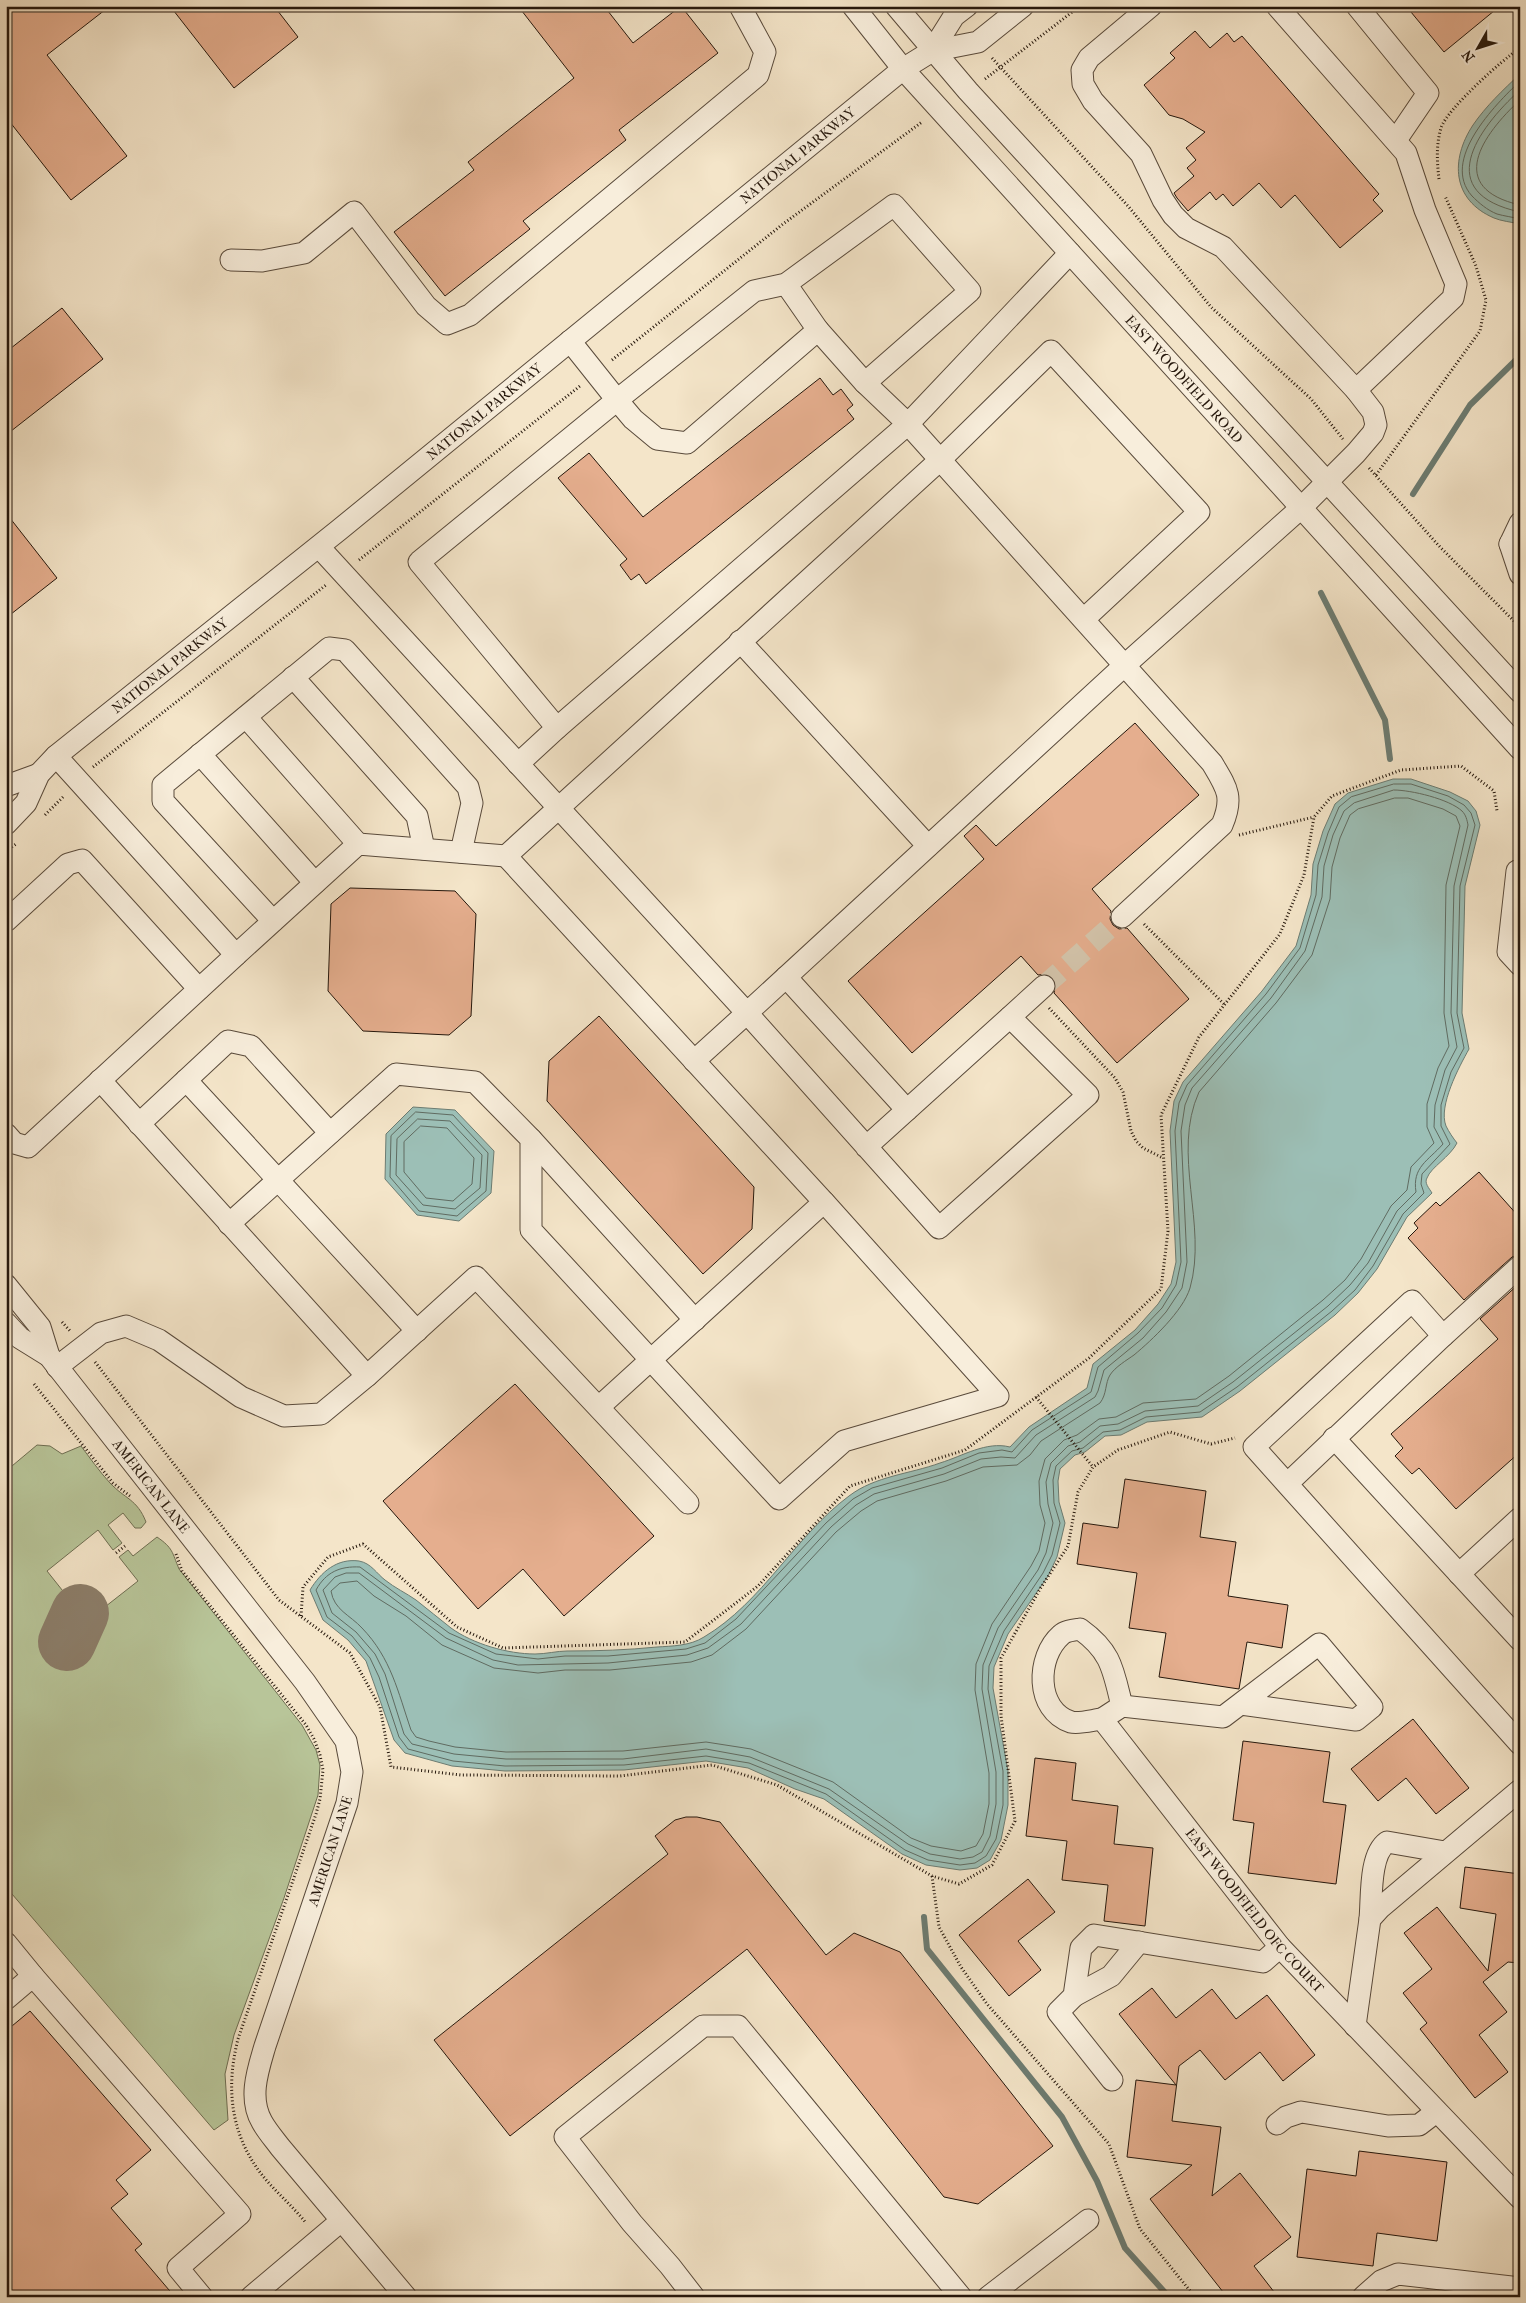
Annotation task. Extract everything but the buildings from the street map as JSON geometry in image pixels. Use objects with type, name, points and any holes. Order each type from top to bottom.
[{"type":"street","points":[[231,260],[262,262],[304,253],[354,212],[426,306],[447,324],[470,315],[758,74],[765,52],[740,6]]},
{"type":"street","name":"EAST WOODFIELD ROAD","points":[[853,6],[903,69],[1520,749]]},
{"type":"street","points":[[896,6],[932,51],[1520,692]]},
{"type":"street","name":"NATIONAL PARKWAY","points":[[932,51],[954,16],[966,6]]},
{"type":"street","name":"NATIONAL PARKWAY","points":[[14,830],[39,774],[56,756],[319,547],[903,69],[932,51],[978,42],[1023,6]]},
{"type":"street","points":[[694,1061],[1125,665],[1301,508],[1356,453],[1373,433],[1376,425],[1373,412],[1356,390],[1222,247],[1186,228],[1173,215],[1141,154],[1093,101],[1083,84],[1082,70],[1089,58],[1151,6]]},
{"type":"street","points":[[1277,6],[1406,153],[1425,210],[1456,284],[1453,298],[1356,390]]},
{"type":"street","points":[[1357,6],[1428,93],[1396,140]]},
{"type":"street","points":[[557,728],[419,562],[754,291],[786,284],[894,205],[970,291],[865,383]]},
{"type":"street","points":[[518,764],[557,728],[908,424],[1070,252]]},
{"type":"street","points":[[786,284],[818,330],[865,383],[908,424],[1212,763],[1230,797],[1229,809],[1222,825],[1126,914]]},
{"type":"street","points":[[570,341],[633,419],[657,439],[687,443],[818,330]]},
{"type":"street","points":[[506,856],[557,807],[940,460],[1051,351],[1199,512],[1084,620]]},
{"type":"street","points":[[1520,523],[1515,546],[1520,574]]},
{"type":"street","points":[[319,547],[747,1013],[939,1228],[1088,1095],[1010,1017]]},
{"type":"street","points":[[740,641],[928,846]]},
{"type":"street","points":[[273,921],[163,801],[164,784],[329,648],[345,650],[468,787],[472,803],[461,852]]},
{"type":"street","points":[[294,677],[417,816],[424,849]]},
{"type":"street","points":[[246,717],[358,844],[506,856],[824,1202],[998,1396],[844,1441],[779,1499],[531,1230],[531,1139]]},
{"type":"street","points":[[200,754],[315,883]]},
{"type":"street","points":[[56,756],[236,955]]},
{"type":"street","name":"NATIONAL PARKWAY","points":[[6,786],[39,774]]},
{"type":"street","points":[[6,1134],[14,1143],[28,1147],[358,844]]},
{"type":"street","points":[[6,921],[68,864],[82,860],[199,990]]},
{"type":"street","points":[[1520,874],[1517,871],[1508,952],[1520,965]]},
{"type":"street","points":[[786,977],[907,1110]]},
{"type":"street","points":[[866,1147],[1010,1017],[1045,996]]},
{"type":"street","points":[[139,1124],[228,1041],[251,1046],[330,1133]]},
{"type":"street","points":[[229,1224],[396,1074],[475,1082],[531,1139],[695,1320]]},
{"type":"street","points":[[100,1080],[367,1376]]},
{"type":"street","points":[[186,1080],[417,1330]]},
{"type":"street","points":[[599,1407],[824,1202]]},
{"type":"street","points":[[1287,1484],[1520,1266]]},
{"type":"street","points":[[53,1362],[84,1347],[101,1333],[126,1326],[159,1340],[241,1397],[284,1416],[321,1414],[367,1376],[476,1277],[688,1503]]},
{"type":"street","name":"AMERICAN LANE","points":[[6,1285],[40,1327],[53,1362]]},
{"type":"street","points":[[1443,1336],[1412,1301],[1254,1447],[1520,1744]]},
{"type":"street","name":"AMERICAN LANE","points":[[6,1323],[20,1338],[53,1362],[305,1682],[346,1742],[352,1772],[347,1803],[265,2046],[256,2076],[255,2098],[261,2121],[280,2147],[406,2297]]},
{"type":"street","points":[[1334,1438],[1520,1640]]},
{"type":"street","points":[[1459,1574],[1520,1518]]},
{"type":"street","points":[[1122,1706],[1110,1660],[1094,1640],[1080,1629],[1062,1633],[1047,1653],[1042,1690],[1055,1713],[1072,1723],[1102,1719],[1122,1706],[1223,1717],[1319,1644],[1372,1707],[1356,1720],[1241,1704]]},
{"type":"street","name":"EAST WOODFIELD OFC COURT","points":[[1102,1719],[1280,1947],[1520,2198]]},
{"type":"street","points":[[1370,1919],[1380,1908],[1445,1852],[1520,1790]]},
{"type":"street","points":[[1355,2026],[1370,1919],[1374,1863],[1381,1846],[1386,1842],[1445,1852]]},
{"type":"street","points":[[1074,1996],[1082,1948],[1094,1936],[1263,1962],[1280,1947]]},
{"type":"street","points":[[1112,2080],[1058,2012],[1074,1996],[1111,1976],[1139,1942]]},
{"type":"street","points":[[8,1949],[240,2214],[178,2268],[202,2297]]},
{"type":"street","points":[[6,1999],[33,1976]]},
{"type":"street","points":[[694,2297],[670,2266],[632,2223],[566,2137],[703,2026],[738,2026],[961,2297]]},
{"type":"street","points":[[1277,2124],[1286,2117],[1301,2112],[1388,2126],[1419,2125],[1436,2112]]},
{"type":"street","points":[[988,2297],[1088,2220]]},
{"type":"street","points":[[250,2297],[341,2221]]},
{"type":"street","points":[[1363,2297],[1381,2281],[1398,2274],[1520,2288]]},
{"type":"path","points":[[1080,6],[1002,68],[1128,206],[1211,307],[1312,399],[1356,453],[1440,547],[1520,627]]},
{"type":"path","points":[[44,816],[99,762],[783,224],[910,130]]},
{"type":"path","points":[[1045,996],[1115,1078],[1123,1092],[1131,1131],[1136,1141],[1143,1148],[1164,1158],[1161,1115],[1199,1038],[1280,934],[1304,875],[1314,817],[1332,796],[1401,770],[1461,766],[1494,791],[1497,811]]},
{"type":"path","points":[[1238,836],[1314,817]]},
{"type":"path","points":[[6,851],[14,830]]},
{"type":"path","points":[[1126,914],[1225,1005]]},
{"type":"path","points":[[6,1257],[13,1264]]},
{"type":"path","points":[[58,1317],[84,1347],[279,1600],[350,1653],[380,1707],[391,1767],[460,1774],[620,1776],[712,1765],[777,1784],[932,1876],[959,1884],[992,1865],[1015,1821],[1001,1716],[1001,1658],[1040,1589],[1068,1546],[1078,1492],[1093,1467],[1118,1450],[1170,1432],[1211,1444],[1239,1436],[1254,1447]]},
{"type":"path","points":[[34,1384],[113,1483],[133,1498]]},
{"type":"path","points":[[1036,1397],[1093,1467]]},
{"type":"path","points":[[116,1553],[125,1546]]},
{"type":"path","points":[[174,1550],[182,1570],[306,1725],[320,1755],[323,1770],[320,1799],[238,2039],[232,2062],[231,2085],[232,2109],[238,2131],[248,2152],[259,2171],[319,2239]]},
{"type":"path","points":[[932,1876],[940,1927],[961,1967],[987,2004],[1109,2144],[1140,2229],[1195,2297]]},
{"type":"green space","points":[[37,1445],[50,1446],[62,1454],[81,1446],[110,1483],[139,1508],[146,1522],[141,1528],[135,1528],[123,1513],[108,1525],[122,1543],[113,1550],[98,1530],[47,1571],[78,1610],[65,1640],[59,1633],[50,1640],[65,1658],[74,1652],[68,1645],[81,1615],[87,1621],[138,1581],[119,1557],[128,1550],[133,1556],[157,1537],[169,1547],[179,1569],[302,1725],[316,1750],[320,1765],[318,1795],[284,1898],[234,2035],[225,2074],[228,2120],[214,2130],[6,1887],[6,1471]]},
{"type":"water","points":[[1520,74],[1520,224],[1494,218],[1480,210],[1470,201],[1463,190],[1459,178],[1458,165],[1466,138],[1473,125],[1489,105]]},
{"type":"water","points":[[1393,779],[1411,779],[1450,792],[1468,801],[1476,811],[1480,825],[1465,886],[1462,1013],[1469,1049],[1447,1098],[1444,1118],[1446,1126],[1457,1143],[1450,1153],[1432,1170],[1426,1180],[1426,1184],[1432,1193],[1407,1217],[1377,1269],[1358,1293],[1335,1315],[1240,1391],[1202,1417],[1147,1422],[1121,1435],[1105,1436],[1085,1452],[1075,1455],[1060,1469],[1058,1481],[1059,1502],[1065,1523],[1057,1557],[1048,1576],[1008,1634],[994,1667],[993,1688],[1008,1771],[1008,1805],[1001,1840],[990,1860],[977,1868],[960,1870],[926,1865],[902,1854],[824,1799],[795,1789],[748,1768],[706,1761],[624,1770],[505,1771],[452,1766],[405,1753],[394,1740],[366,1661],[348,1640],[323,1620],[310,1590],[319,1577],[337,1564],[359,1561],[367,1564],[382,1578],[416,1600],[460,1634],[502,1650],[525,1654],[539,1654],[687,1644],[699,1640],[725,1623],[744,1606],[812,1530],[830,1512],[859,1489],[881,1480],[929,1467],[975,1450],[992,1446],[1010,1447],[1029,1427],[1087,1388],[1093,1364],[1135,1330],[1158,1304],[1171,1284],[1176,1262],[1170,1131],[1174,1101],[1183,1082],[1262,991],[1296,946],[1311,895],[1313,864],[1323,831],[1335,804],[1348,793]]},
{"type":"water","points":[[413,1107],[455,1110],[494,1151],[491,1193],[459,1221],[417,1215],[385,1179],[386,1134]]},
{"type":"waterway","points":[[1413,494],[1470,405],[1520,356]]},
{"type":"waterway","points":[[1321,593],[1385,720],[1390,759]]},
{"type":"waterway","points":[[924,1917],[927,1949],[1062,2117],[1097,2181],[1125,2248],[1169,2297]]},
{"type":"taxiway","points":[[67,1642],[80,1613]]},
{"type":"tunnel","points":[[1044,986],[1122,917]]}]
